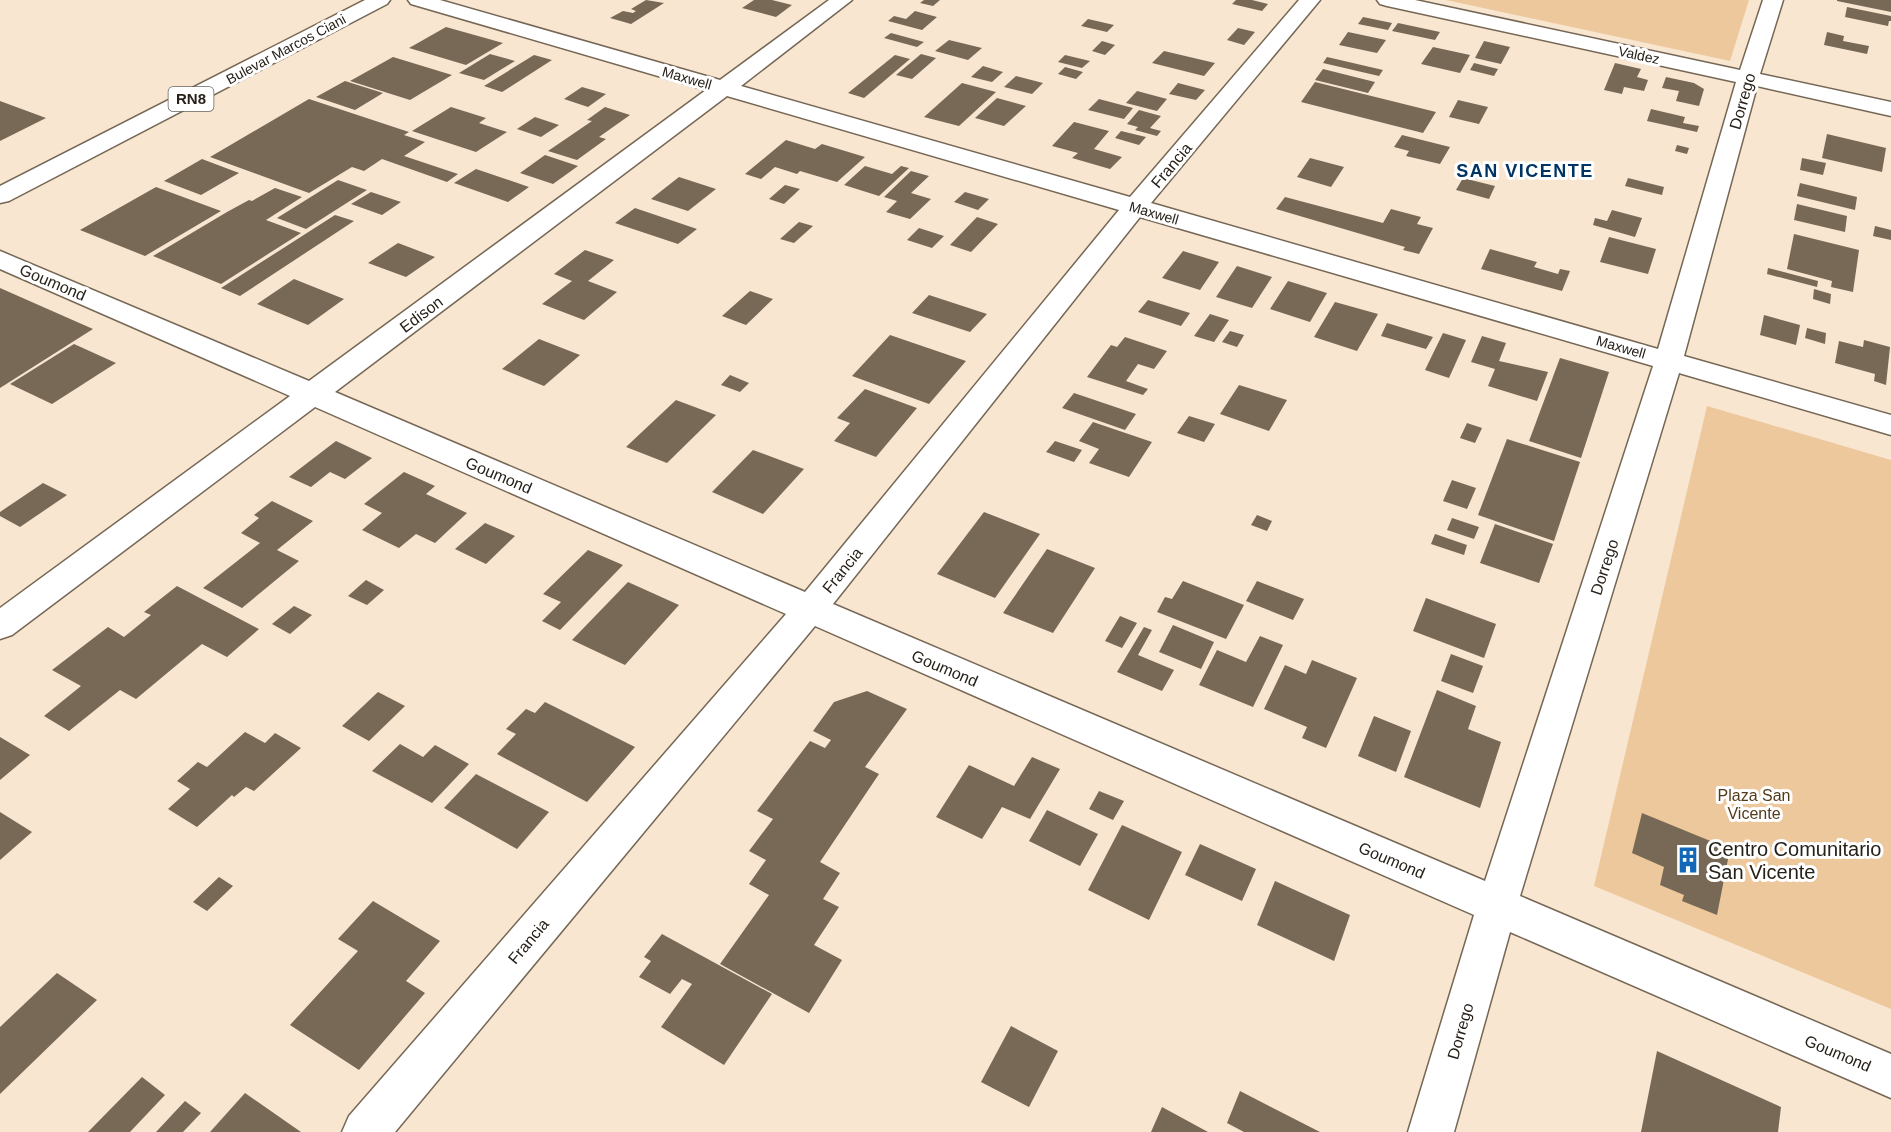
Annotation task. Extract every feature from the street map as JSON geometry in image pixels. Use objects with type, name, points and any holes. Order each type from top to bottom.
[{"type":"main road","name":"Bulevar Marcos Ciani","points":[[0,196],[380,0]]},
{"type":"main road","name":"Maxwell","points":[[418,0],[1891,425]]},
{"type":"main road","name":"Edison","points":[[0,626],[842,0]]},
{"type":"main road","name":"Francia","points":[[365,1132],[810,609],[1135,207],[1310,0]]},
{"type":"main road","name":"Valdez","points":[[1387,0],[1891,110]]},
{"type":"main road","name":"Dorrego","points":[[1431,1132],[1497,906],[1669,361],[1748,78],[1773,0]]},
{"type":"main road","name":"Goumond","points":[[0,259],[1891,1076]]},
{"type":"green space","points":[[1446,0],[1749,0],[1730,61]]},
{"type":"green space","name":"Plaza San Vicente","points":[[1707,406],[1891,460],[1891,1009],[1594,886]]},
{"type":"building","points":[[646,0],[664,3],[631,24],[610,18],[623,11],[633,13],[636,11],[631,9]]},
{"type":"building","points":[[754,0],[772,0],[792,5],[776,17],[742,8]]},
{"type":"building","points":[[924,0],[940,0],[933,6],[920,3]]},
{"type":"building","points":[[1236,0],[1252,0],[1268,4],[1262,11],[1232,4]]},
{"type":"building","points":[[1891,0],[1891,12],[1837,1]]},
{"type":"building","points":[[1847,7],[1891,16],[1891,21],[1888,26],[1845,17]]},
{"type":"building","points":[[915,11],[937,17],[922,30],[888,21],[894,16],[906,19]]},
{"type":"building","points":[[1363,17],[1392,23],[1388,30],[1358,24]]},
{"type":"building","points":[[1088,19],[1114,25],[1107,32],[1081,26]]},
{"type":"building","points":[[1398,23],[1440,32],[1435,40],[1392,31]]},
{"type":"building","points":[[446,27],[503,43],[466,65],[409,48]]},
{"type":"building","points":[[1238,28],[1255,32],[1244,45],[1227,40]]},
{"type":"building","points":[[1348,32],[1386,40],[1377,53],[1339,45]]},
{"type":"building","points":[[1827,32],[1844,36],[1843,41],[1869,46],[1867,54],[1824,45]]},
{"type":"building","points":[[891,33],[924,42],[917,47],[884,38]]},
{"type":"building","points":[[949,40],[982,48],[968,60],[935,51]]},
{"type":"building","points":[[1102,41],[1115,45],[1105,55],[1092,51]]},
{"type":"building","points":[[1484,41],[1510,47],[1501,64],[1475,58]]},
{"type":"building","points":[[1433,47],[1470,55],[1460,73],[1421,64]]},
{"type":"building","points":[[1164,51],[1215,63],[1204,76],[1152,63]]},
{"type":"building","points":[[490,54],[515,61],[484,80],[459,73]]},
{"type":"building","points":[[921,54],[936,58],[912,79],[896,75]]},
{"type":"building","points":[[534,55],[552,60],[502,92],[484,86]]},
{"type":"building","points":[[895,55],[910,59],[864,98],[848,93]]},
{"type":"building","points":[[1065,55],[1090,61],[1082,68],[1058,62]]},
{"type":"building","points":[[393,57],[452,75],[410,100],[350,81]]},
{"type":"building","points":[[1327,57],[1383,70],[1379,76],[1323,63]]},
{"type":"building","points":[[1474,63],[1498,69],[1494,76],[1470,70]]},
{"type":"building","points":[[1615,63],[1641,69],[1637,77],[1648,80],[1644,91],[1624,87],[1622,94],[1604,90]]},
{"type":"building","points":[[983,66],[1003,72],[992,82],[971,77]]},
{"type":"building","points":[[1065,67],[1083,72],[1076,79],[1058,74]]},
{"type":"building","points":[[1323,69],[1375,82],[1368,93],[1315,80]]},
{"type":"building","points":[[1016,76],[1043,83],[1032,94],[1004,87]]},
{"type":"building","points":[[1666,77],[1694,83],[1704,89],[1699,106],[1676,101],[1679,91],[1662,88]]},
{"type":"building","points":[[345,81],[383,93],[355,110],[316,97]]},
{"type":"building","points":[[1315,82],[1436,112],[1423,133],[1301,102]]},
{"type":"building","points":[[962,83],[996,92],[959,126],[924,117]]},
{"type":"building","points":[[1178,83],[1205,90],[1196,100],[1169,94]]},
{"type":"building","points":[[582,87],[606,94],[588,107],[564,99]]},
{"type":"building","points":[[1137,91],[1167,99],[1157,111],[1126,103]]},
{"type":"building","points":[[997,98],[1026,106],[1004,126],[975,118]]},
{"type":"building","points":[[309,99],[409,132],[404,135],[425,142],[404,156],[458,174],[447,182],[382,159],[364,171],[352,167],[309,193],[210,157]]},
{"type":"building","points":[[1099,99],[1133,108],[1124,119],[1088,110]]},
{"type":"building","points":[[1458,100],[1488,107],[1479,124],[1449,117]]},
{"type":"building","points":[[0,101],[46,118],[0,141]]},
{"type":"building","points":[[451,107],[486,118],[479,123],[507,132],[476,152],[412,131]]},
{"type":"building","points":[[605,107],[630,115],[599,137],[606,139],[577,160],[548,151],[592,121],[587,120]]},
{"type":"building","points":[[1651,109],[1685,117],[1683,123],[1699,126],[1697,132],[1647,121]]},
{"type":"building","points":[[1139,110],[1161,116],[1150,128],[1161,131],[1157,136],[1135,130],[1138,127],[1127,124]]},
{"type":"building","points":[[535,117],[559,125],[541,137],[517,129]]},
{"type":"building","points":[[1074,122],[1109,131],[1094,149],[1122,157],[1110,169],[1072,158],[1078,153],[1052,146]]},
{"type":"building","points":[[1121,131],[1146,137],[1139,145],[1115,138]]},
{"type":"building","points":[[1827,134],[1886,148],[1882,172],[1822,158]]},
{"type":"building","points":[[1402,135],[1450,147],[1440,164],[1406,156],[1409,151],[1394,147]]},
{"type":"building","points":[[786,140],[815,149],[822,144],[865,157],[837,182],[800,171],[797,174],[775,167],[761,179],[745,174]]},
{"type":"building","points":[[1677,145],[1689,148],[1687,154],[1675,151]]},
{"type":"building","points":[[545,155],[578,166],[553,184],[520,173]]},
{"type":"building","points":[[1310,158],[1344,167],[1331,187],[1297,177]]},
{"type":"building","points":[[1802,158],[1826,163],[1823,175],[1800,170]]},
{"type":"building","points":[[202,159],[239,173],[201,195],[164,181]]},
{"type":"building","points":[[865,166],[892,174],[901,166],[909,168],[879,196],[844,185]]},
{"type":"building","points":[[476,169],[529,187],[508,202],[454,183]]},
{"type":"building","points":[[911,171],[929,176],[911,193],[931,199],[910,219],[886,212],[897,201],[884,197]]},
{"type":"building","points":[[679,177],[716,189],[688,211],[651,199]]},
{"type":"building","points":[[1463,178],[1495,186],[1489,199],[1456,190]]},
{"type":"building","points":[[1628,178],[1664,187],[1662,195],[1625,186]]},
{"type":"building","points":[[338,180],[367,190],[306,229],[277,218]]},
{"type":"building","points":[[1800,183],[1857,197],[1855,210],[1797,196]]},
{"type":"building","points":[[785,185],[800,189],[784,204],[769,199]]},
{"type":"building","points":[[156,187],[221,211],[145,256],[80,230]]},
{"type":"building","points":[[275,188],[302,197],[266,220],[301,233],[221,284],[153,256],[227,212]]},
{"type":"building","points":[[371,192],[401,202],[382,215],[351,204]]},
{"type":"building","points":[[965,192],[989,199],[978,210],[954,202]]},
{"type":"building","points":[[1285,197],[1383,223],[1391,209],[1421,217],[1417,224],[1433,228],[1419,254],[1403,250],[1405,247],[1276,209]]},
{"type":"building","points":[[1797,204],[1847,216],[1845,232],[1794,220]]},
{"type":"building","points":[[635,208],[697,229],[678,244],[615,223]]},
{"type":"building","points":[[1612,210],[1642,218],[1635,237],[1593,225],[1595,218],[1607,221]]},
{"type":"building","points":[[335,215],[354,221],[240,296],[221,288]]},
{"type":"building","points":[[977,217],[998,224],[971,252],[950,245]]},
{"type":"building","points":[[799,222],[813,226],[794,243],[780,239]]},
{"type":"building","points":[[1875,226],[1891,230],[1891,240],[1873,236]]},
{"type":"building","points":[[919,228],[944,236],[932,248],[907,240]]},
{"type":"building","points":[[1794,234],[1859,250],[1853,292],[1831,287],[1832,281],[1787,269]]},
{"type":"building","points":[[1609,237],[1656,249],[1648,274],[1600,262]]},
{"type":"building","points":[[398,243],[435,257],[406,277],[368,263]]},
{"type":"building","points":[[1490,249],[1537,262],[1534,267],[1558,274],[1560,269],[1570,271],[1562,291],[1481,269]]},
{"type":"building","points":[[585,250],[614,260],[588,281],[617,292],[584,320],[542,304],[572,281],[554,274]]},
{"type":"building","points":[[1183,251],[1219,262],[1200,290],[1162,278]]},
{"type":"building","points":[[1237,266],[1272,277],[1252,308],[1216,297]]},
{"type":"building","points":[[1768,268],[1818,281],[1817,287],[1767,274]]},
{"type":"building","points":[[294,279],[344,299],[308,325],[257,304]]},
{"type":"building","points":[[1288,281],[1327,293],[1310,322],[1270,309]]},
{"type":"building","points":[[0,288],[93,329],[0,388]]},
{"type":"building","points":[[1814,289],[1831,294],[1830,304],[1813,299]]},
{"type":"building","points":[[750,291],[773,299],[746,325],[722,316]]},
{"type":"building","points":[[929,295],[987,314],[970,332],[912,313]]},
{"type":"building","points":[[1148,300],[1190,313],[1181,326],[1138,312]]},
{"type":"building","points":[[1335,302],[1378,314],[1357,351],[1314,337]]},
{"type":"building","points":[[1210,314],[1229,320],[1214,342],[1194,336]]},
{"type":"building","points":[[1764,315],[1800,325],[1796,345],[1760,335]]},
{"type":"building","points":[[1387,323],[1433,337],[1426,349],[1381,336]]},
{"type":"building","points":[[1807,328],[1826,333],[1825,344],[1805,338]]},
{"type":"building","points":[[1230,331],[1244,335],[1237,347],[1222,342]]},
{"type":"building","points":[[1443,333],[1466,340],[1449,378],[1425,370]]},
{"type":"building","points":[[890,335],[966,361],[929,404],[852,376]]},
{"type":"building","points":[[1482,336],[1506,343],[1499,361],[1548,372],[1537,401],[1488,386],[1495,369],[1471,362]]},
{"type":"building","points":[[1125,337],[1167,351],[1154,369],[1138,364],[1126,381],[1148,389],[1143,395],[1087,377],[1111,345],[1117,347]]},
{"type":"building","points":[[539,339],[580,355],[544,386],[502,369]]},
{"type":"building","points":[[1864,340],[1890,347],[1886,385],[1874,381],[1875,374],[1835,363],[1839,341],[1863,347]]},
{"type":"building","points":[[74,344],[116,363],[52,404],[10,384]]},
{"type":"building","points":[[1560,358],[1609,372],[1581,458],[1529,441]]},
{"type":"building","points":[[730,375],[749,383],[740,392],[721,385]]},
{"type":"building","points":[[1239,385],[1287,400],[1269,431],[1220,414]]},
{"type":"building","points":[[865,389],[917,408],[876,457],[834,441],[850,423],[837,418]]},
{"type":"building","points":[[1074,393],[1136,414],[1125,430],[1062,408]]},
{"type":"building","points":[[676,400],[716,415],[667,463],[626,447]]},
{"type":"building","points":[[1189,416],[1215,424],[1204,442],[1177,433]]},
{"type":"building","points":[[1093,422],[1152,442],[1129,477],[1089,463],[1099,449],[1079,441]]},
{"type":"building","points":[[1467,423],[1482,428],[1475,443],[1460,438]]},
{"type":"building","points":[[1507,439],[1580,462],[1554,541],[1478,515]]},
{"type":"building","points":[[336,441],[372,458],[345,479],[330,472],[311,487],[289,477]]},
{"type":"building","points":[[1055,441],[1082,450],[1074,462],[1046,452]]},
{"type":"building","points":[[753,450],[804,469],[763,514],[712,492]]},
{"type":"building","points":[[404,472],[435,486],[426,494],[467,513],[435,543],[416,534],[399,548],[362,530],[382,513],[364,504]]},
{"type":"building","points":[[1452,480],[1476,488],[1467,509],[1443,501]]},
{"type":"building","points":[[43,483],[67,495],[20,527],[0,516],[0,512]]},
{"type":"building","points":[[272,501],[313,521],[277,550],[299,561],[242,608],[203,588],[260,543],[241,533],[259,518],[254,515]]},
{"type":"building","points":[[984,512],[1040,534],[995,598],[937,574]]},
{"type":"building","points":[[1257,515],[1272,521],[1267,531],[1251,525]]},
{"type":"building","points":[[1452,518],[1479,527],[1474,539],[1447,530]]},
{"type":"building","points":[[485,523],[515,536],[486,564],[455,549]]},
{"type":"building","points":[[1495,524],[1553,544],[1539,583],[1480,563]]},
{"type":"building","points":[[1435,534],[1467,545],[1464,555],[1431,544]]},
{"type":"building","points":[[1047,549],[1095,568],[1053,633],[1003,613]]},
{"type":"building","points":[[588,550],[623,565],[560,630],[542,621],[561,602],[543,594]]},
{"type":"building","points":[[366,580],[384,590],[367,605],[348,596]]},
{"type":"building","points":[[1183,581],[1244,605],[1226,639],[1157,612],[1165,597],[1172,599]]},
{"type":"building","points":[[1257,581],[1304,599],[1293,620],[1246,601]]},
{"type":"building","points":[[628,582],[679,605],[625,665],[572,640]]},
{"type":"building","points":[[177,586],[259,629],[227,657],[202,644],[136,699],[120,690],[69,731],[44,716],[81,686],[52,670],[108,627],[124,637],[151,615],[144,612]]},
{"type":"building","points":[[1426,598],[1496,624],[1484,658],[1413,631]]},
{"type":"building","points":[[294,606],[312,615],[290,634],[272,624]]},
{"type":"building","points":[[1120,616],[1137,623],[1122,648],[1105,641]]},
{"type":"building","points":[[1173,625],[1214,642],[1201,669],[1159,652]]},
{"type":"building","points":[[1144,627],[1152,630],[1138,655],[1174,670],[1162,691],[1117,672]]},
{"type":"building","points":[[1260,636],[1283,645],[1253,707],[1199,685],[1217,650],[1246,662]]},
{"type":"building","points":[[1451,654],[1483,666],[1473,693],[1441,681]]},
{"type":"building","points":[[1312,660],[1357,678],[1326,748],[1302,738],[1307,727],[1264,709],[1285,665],[1306,674]]},
{"type":"building","points":[[1437,690],[1476,706],[1468,729],[1501,742],[1480,808],[1404,777]]},
{"type":"building","points":[[867,691],[907,709],[865,767],[879,774],[820,862],[840,873],[823,899],[839,907],[814,945],[842,960],[809,1013],[720,964],[769,895],[749,884],[766,860],[749,851],[773,819],[757,811],[810,741],[825,748],[831,740],[813,731],[834,702]]},
{"type":"building","points":[[378,692],[405,706],[369,741],[342,726]]},
{"type":"building","points":[[545,702],[635,747],[587,802],[497,754],[516,734],[506,729],[526,709],[535,713]]},
{"type":"building","points":[[1374,716],[1411,731],[1396,772],[1358,756]]},
{"type":"building","points":[[245,732],[265,743],[275,733],[301,748],[254,791],[246,787],[234,797],[232,795],[197,827],[168,809],[190,789],[177,781],[198,762],[207,767]]},
{"type":"building","points":[[0,737],[30,755],[0,780]]},
{"type":"building","points":[[400,744],[423,757],[435,745],[469,764],[432,803],[372,771]]},
{"type":"building","points":[[1032,757],[1060,769],[1030,819],[1002,807],[982,839],[936,817],[969,765],[1014,786]]},
{"type":"building","points":[[476,774],[549,812],[517,849],[444,808]]},
{"type":"building","points":[[1099,791],[1124,801],[1113,820],[1089,809]]},
{"type":"building","points":[[1047,810],[1098,834],[1080,866],[1029,841]]},
{"type":"building","points":[[0,812],[32,832],[0,860]]},
{"type":"building","name":"Centro Comunitario San Vicente","points":[[1642,813],[1730,849],[1717,915],[1682,901],[1684,895],[1660,885],[1664,867],[1632,853]]},
{"type":"building","points":[[1122,825],[1182,852],[1149,920],[1088,890]]},
{"type":"building","points":[[1200,844],[1256,869],[1242,901],[1185,875]]},
{"type":"building","points":[[219,877],[233,886],[207,911],[193,902]]},
{"type":"building","points":[[1275,881],[1350,915],[1334,961],[1257,925]]},
{"type":"building","points":[[373,901],[440,941],[406,981],[425,993],[359,1070],[290,1025],[358,951],[338,939]]},
{"type":"building","points":[[662,934],[772,994],[724,1065],[661,1027],[692,984],[682,979],[670,994],[639,977],[651,961],[644,957]]},
{"type":"building","points":[[57,973],[97,1000],[0,1094],[0,1027]]},
{"type":"building","points":[[1011,1026],[1058,1051],[1029,1107],[981,1082]]},
{"type":"building","points":[[1657,1051],[1781,1107],[1778,1132],[1641,1132]]},
{"type":"building","points":[[142,1077],[165,1095],[130,1132],[88,1132]]},
{"type":"building","points":[[1240,1091],[1320,1132],[1244,1132],[1227,1123]]},
{"type":"building","points":[[245,1093],[301,1132],[210,1132]]},
{"type":"building","points":[[185,1101],[201,1113],[183,1132],[156,1132]]},
{"type":"building","points":[[1162,1107],[1208,1132],[1151,1132]]},
{"type":"place","name":"Centro Comunitario San Vicente","points":[[1688,860]]},
{"type":"district","name":"SAN VICENTE","points":[[1525,171]]}]
